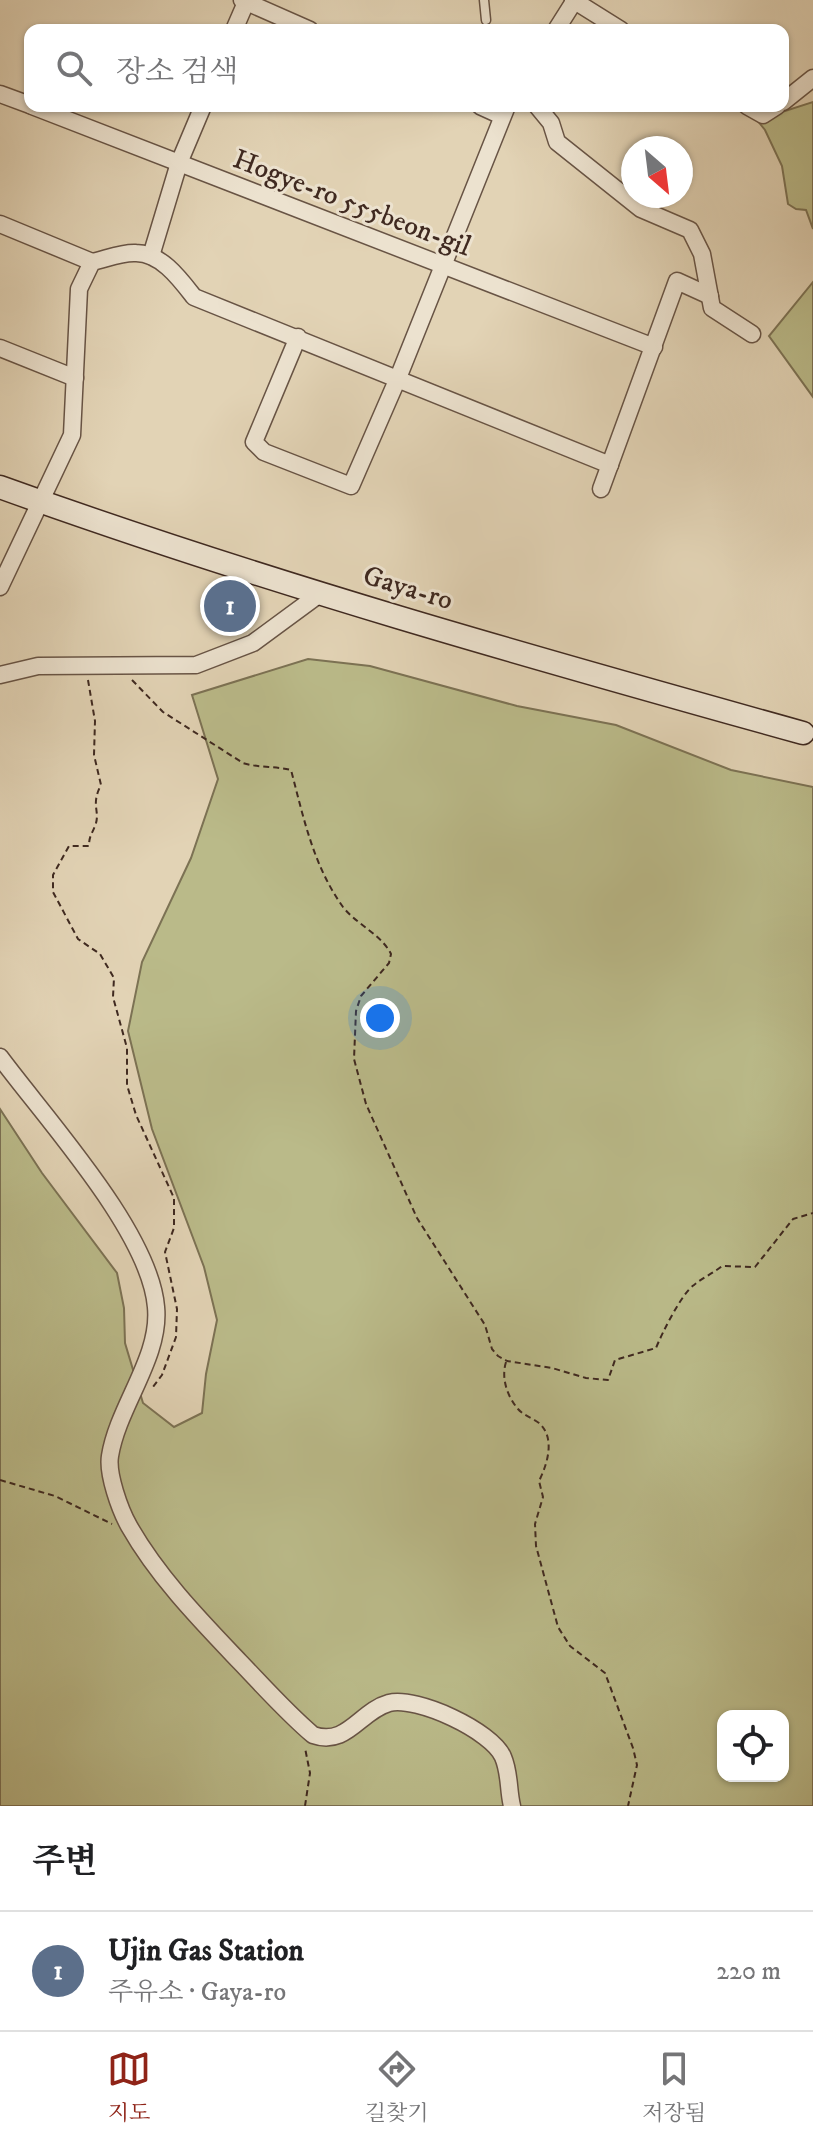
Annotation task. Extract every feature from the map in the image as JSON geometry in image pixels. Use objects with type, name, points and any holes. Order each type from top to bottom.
[{"type":"main road","name":"Gaya-ro","points":[[0,487],[321,593],[611,680],[803,733]]},
{"type":"street","points":[[236,24],[245,0],[297,24]]},
{"type":"street","points":[[560,24],[574,0],[612,24]]},
{"type":"street","points":[[789,97],[813,78]]},
{"type":"street","name":"Hogye-ro 555beon-gil","points":[[0,94],[24,103]]},
{"type":"street","name":"Hogye-ro 555beon-gil","points":[[47,112],[654,347]]},
{"type":"street","points":[[151,256],[179,163],[200,112]]},
{"type":"street","points":[[298,337],[254,442],[264,452],[351,486],[398,378],[505,112]]},
{"type":"street","points":[[542,112],[551,123],[557,142],[641,209],[690,230],[702,254],[712,308],[752,334]]},
{"type":"street","points":[[0,224],[92,262],[135,252],[151,256],[174,272],[194,297],[610,465]]},
{"type":"street","points":[[0,587],[72,435],[79,289],[92,262]]},
{"type":"street","points":[[601,489],[677,281],[710,296]]},
{"type":"street","points":[[0,348],[75,378]]},
{"type":"street","points":[[0,675],[38,666],[196,665],[253,643],[321,593]]},
{"type":"street","points":[[0,1057],[121,1220],[139,1251],[156,1305],[156,1333],[114,1439],[109,1461],[117,1498],[127,1524],[173,1588],[313,1735],[325,1740],[338,1736],[388,1703],[423,1706],[480,1733],[495,1744],[508,1772],[512,1806]]},
{"type":"lane","points":[[484,0],[486,20]]},
{"type":"path","points":[[89,666],[89,692],[95,721],[94,755],[101,785],[94,799],[97,823],[89,837],[89,846],[69,846],[53,875],[53,892],[78,939],[100,954],[114,978],[113,997],[127,1048],[127,1085],[136,1115],[174,1198],[174,1228]]},
{"type":"path","points":[[132,680],[163,712],[243,763],[291,770],[310,846],[321,872],[355,921],[386,944],[391,954],[389,963],[361,996],[356,1011],[354,1059],[366,1104],[417,1218],[485,1325],[492,1349],[498,1356],[507,1361],[520,1361],[586,1378],[608,1380],[615,1360],[656,1348],[663,1330],[692,1285],[707,1279],[722,1266],[755,1267],[793,1219],[813,1213]]},
{"type":"path","points":[[507,1361],[504,1366],[505,1386],[519,1411],[546,1431],[549,1461],[539,1481],[543,1497],[535,1524],[536,1546],[558,1627],[570,1646],[605,1673],[637,1765],[628,1806]]},
{"type":"path","points":[[0,1480],[55,1496],[88,1510],[137,1538]]},
{"type":"path","points":[[299,1723],[310,1773],[305,1806]]},
{"type":"green space","points":[[813,102],[813,229],[806,210],[788,204],[782,166],[757,120]]},
{"type":"green space","points":[[813,282],[813,397],[769,336]]},
{"type":"green space","points":[[308,659],[370,666],[517,706],[616,725],[731,770],[813,787],[813,1806],[0,1806],[0,1109],[42,1173],[117,1273],[124,1308],[125,1343],[143,1403],[174,1427],[202,1413],[217,1320],[204,1267],[152,1129],[128,1031],[142,962],[191,858],[218,779],[192,695]]},
{"type":"place","name":"Ujin Gas Station","points":[[230,606]]}]
